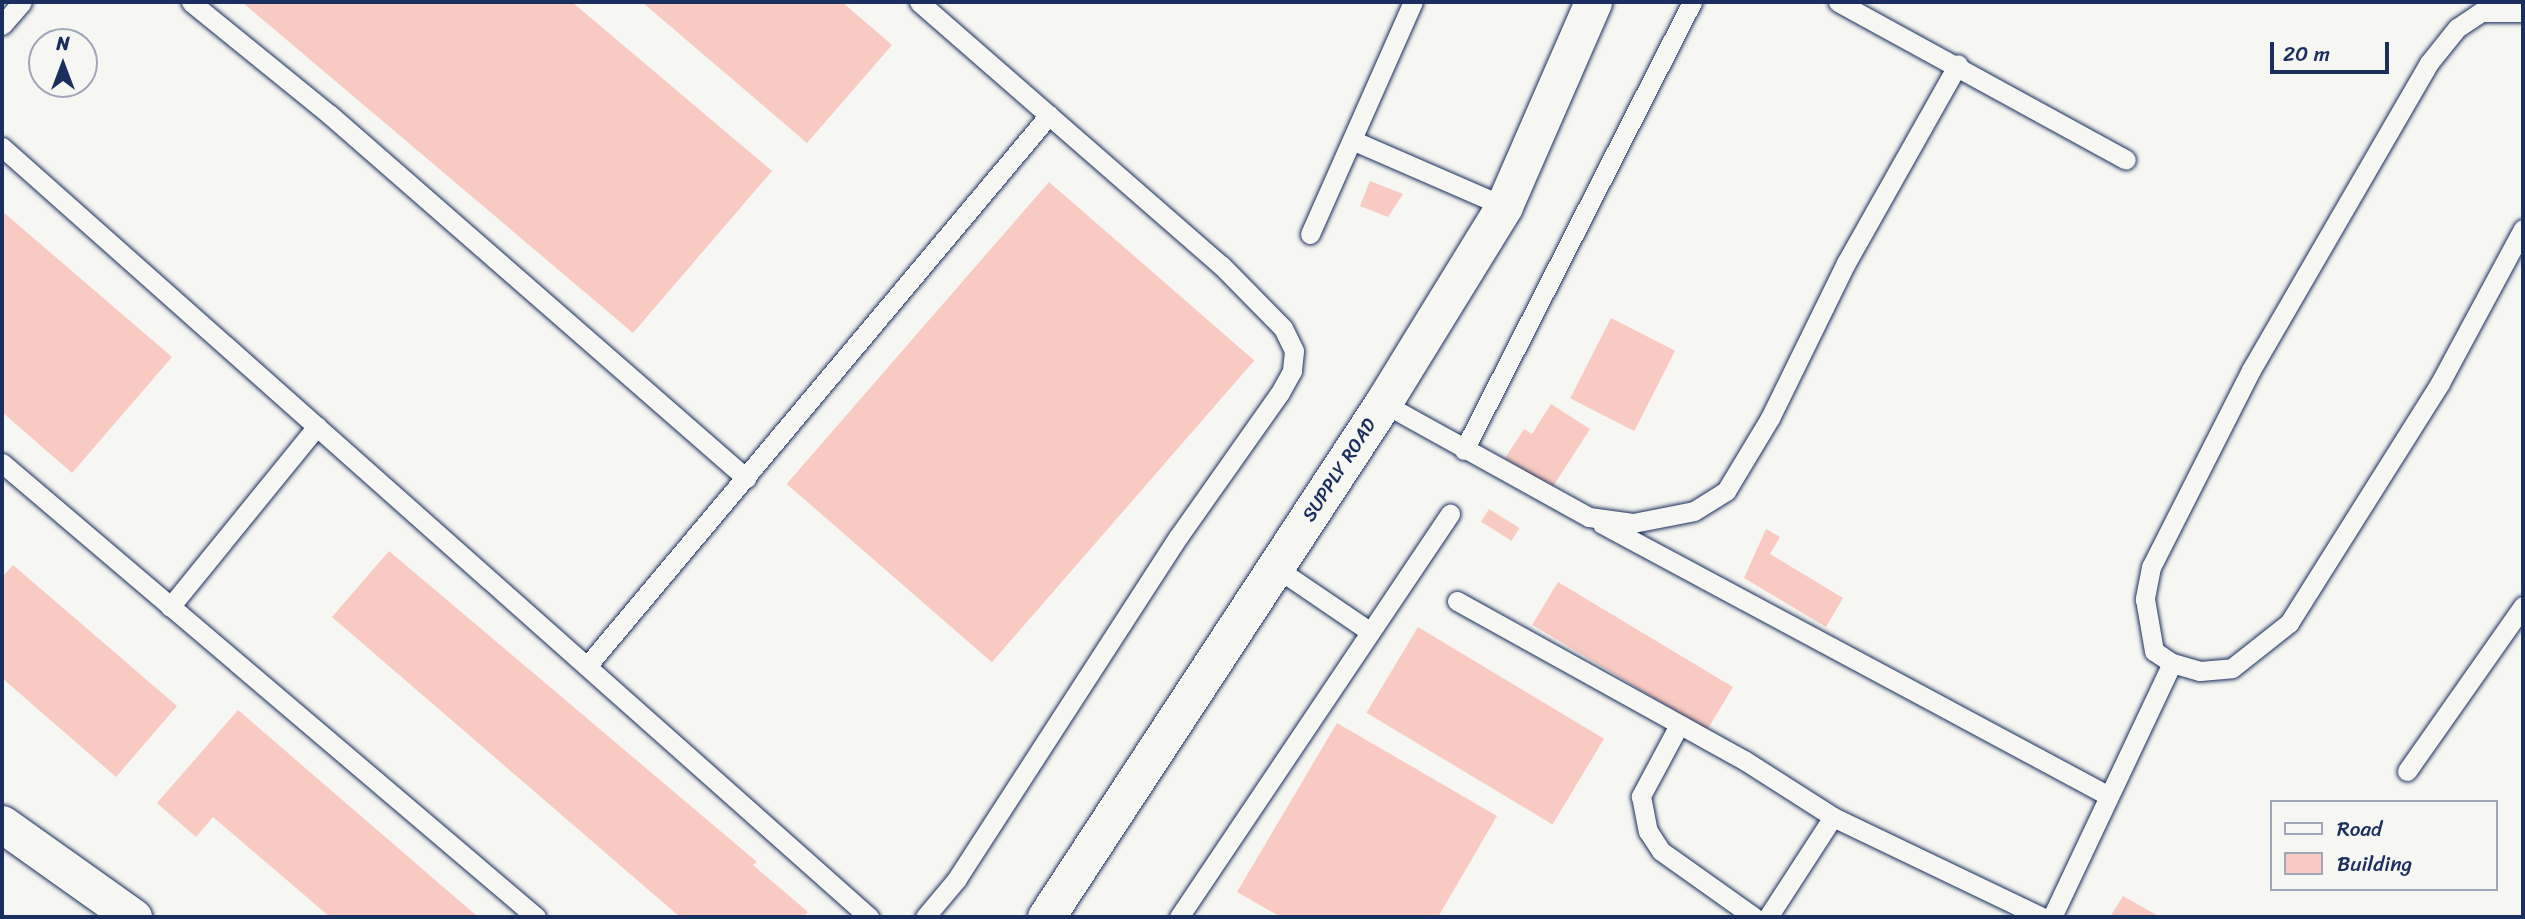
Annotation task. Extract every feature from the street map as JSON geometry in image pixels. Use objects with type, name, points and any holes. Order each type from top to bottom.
[{"type":"street","name":"SUPPLY ROAD","points":[[1046,917],[1383,403],[1504,206],[1593,2]]},
{"type":"street","points":[[2,824],[133,917]]},
{"type":"lane","points":[[2,25],[22,2]]},
{"type":"lane","points":[[191,2],[329,114],[746,478]]},
{"type":"lane","points":[[919,2],[1221,265],[1283,328],[1294,351],[1292,371],[957,879],[925,917]]},
{"type":"lane","points":[[1310,234],[1413,2]]},
{"type":"lane","points":[[1464,450],[1692,2]]},
{"type":"lane","points":[[1838,2],[1958,64],[2126,159]]},
{"type":"lane","points":[[2523,12],[2481,12],[2457,28],[2429,64],[2251,370],[2151,567],[2146,626],[2154,651],[2172,663],[2200,671],[2232,668],[2289,623],[2440,383],[2523,229]]},
{"type":"lane","points":[[1589,517],[1633,523],[1665,521],[1726,491],[1770,418],[1846,263],[1958,64]]},
{"type":"lane","points":[[587,666],[1049,116]]},
{"type":"lane","points":[[1352,140],[1504,206]]},
{"type":"lane","points":[[2,147],[869,917]]},
{"type":"lane","points":[[1383,403],[1464,450],[2109,796]]},
{"type":"lane","points":[[170,607],[317,426]]},
{"type":"lane","points":[[2,463],[536,917]]},
{"type":"lane","points":[[1179,917],[1450,514]]},
{"type":"lane","points":[[1275,567],[1369,631]]},
{"type":"lane","points":[[1457,601],[1679,725],[1833,817],[2042,917]]},
{"type":"lane","points":[[2407,771],[2523,606]]},
{"type":"lane","points":[[2052,917],[2172,663]]},
{"type":"lane","points":[[1679,725],[1641,796],[1648,831],[1661,851],[1754,917]]},
{"type":"lane","points":[[1768,917],[1833,817]]},
{"type":"building","points":[[242,2],[572,2],[772,171],[633,333]]},
{"type":"building","points":[[642,2],[842,2],[892,45],[807,143]]},
{"type":"building","points":[[1370,181],[1403,194],[1388,217],[1360,206]]},
{"type":"building","points":[[1049,182],[1254,360],[992,662],[787,484]]},
{"type":"building","points":[[2,211],[172,357],[72,473],[2,412]]},
{"type":"building","points":[[1611,318],[1675,351],[1634,431],[1570,398]]},
{"type":"building","points":[[1551,404],[1590,429],[1552,488],[1505,458],[1524,429],[1532,434]]},
{"type":"building","points":[[1489,509],[1520,528],[1512,541],[1481,522]]},
{"type":"building","points":[[1766,529],[1780,537],[1770,554],[1843,598],[1826,627],[1744,578]]},
{"type":"building","points":[[389,551],[757,862],[753,865],[808,912],[803,917],[680,917],[332,617]]},
{"type":"building","points":[[13,565],[177,706],[116,777],[2,678],[2,577]]},
{"type":"building","points":[[1558,582],[1733,687],[1707,730],[1532,625]]},
{"type":"building","points":[[1418,627],[1604,739],[1553,824],[1366,713]]},
{"type":"building","points":[[238,710],[478,917],[330,917],[213,817],[196,837],[157,803]]},
{"type":"building","points":[[1337,723],[1497,816],[1438,917],[1281,917],[1237,892]]},
{"type":"building","points":[[2123,896],[2160,917],[2110,917]]}]
